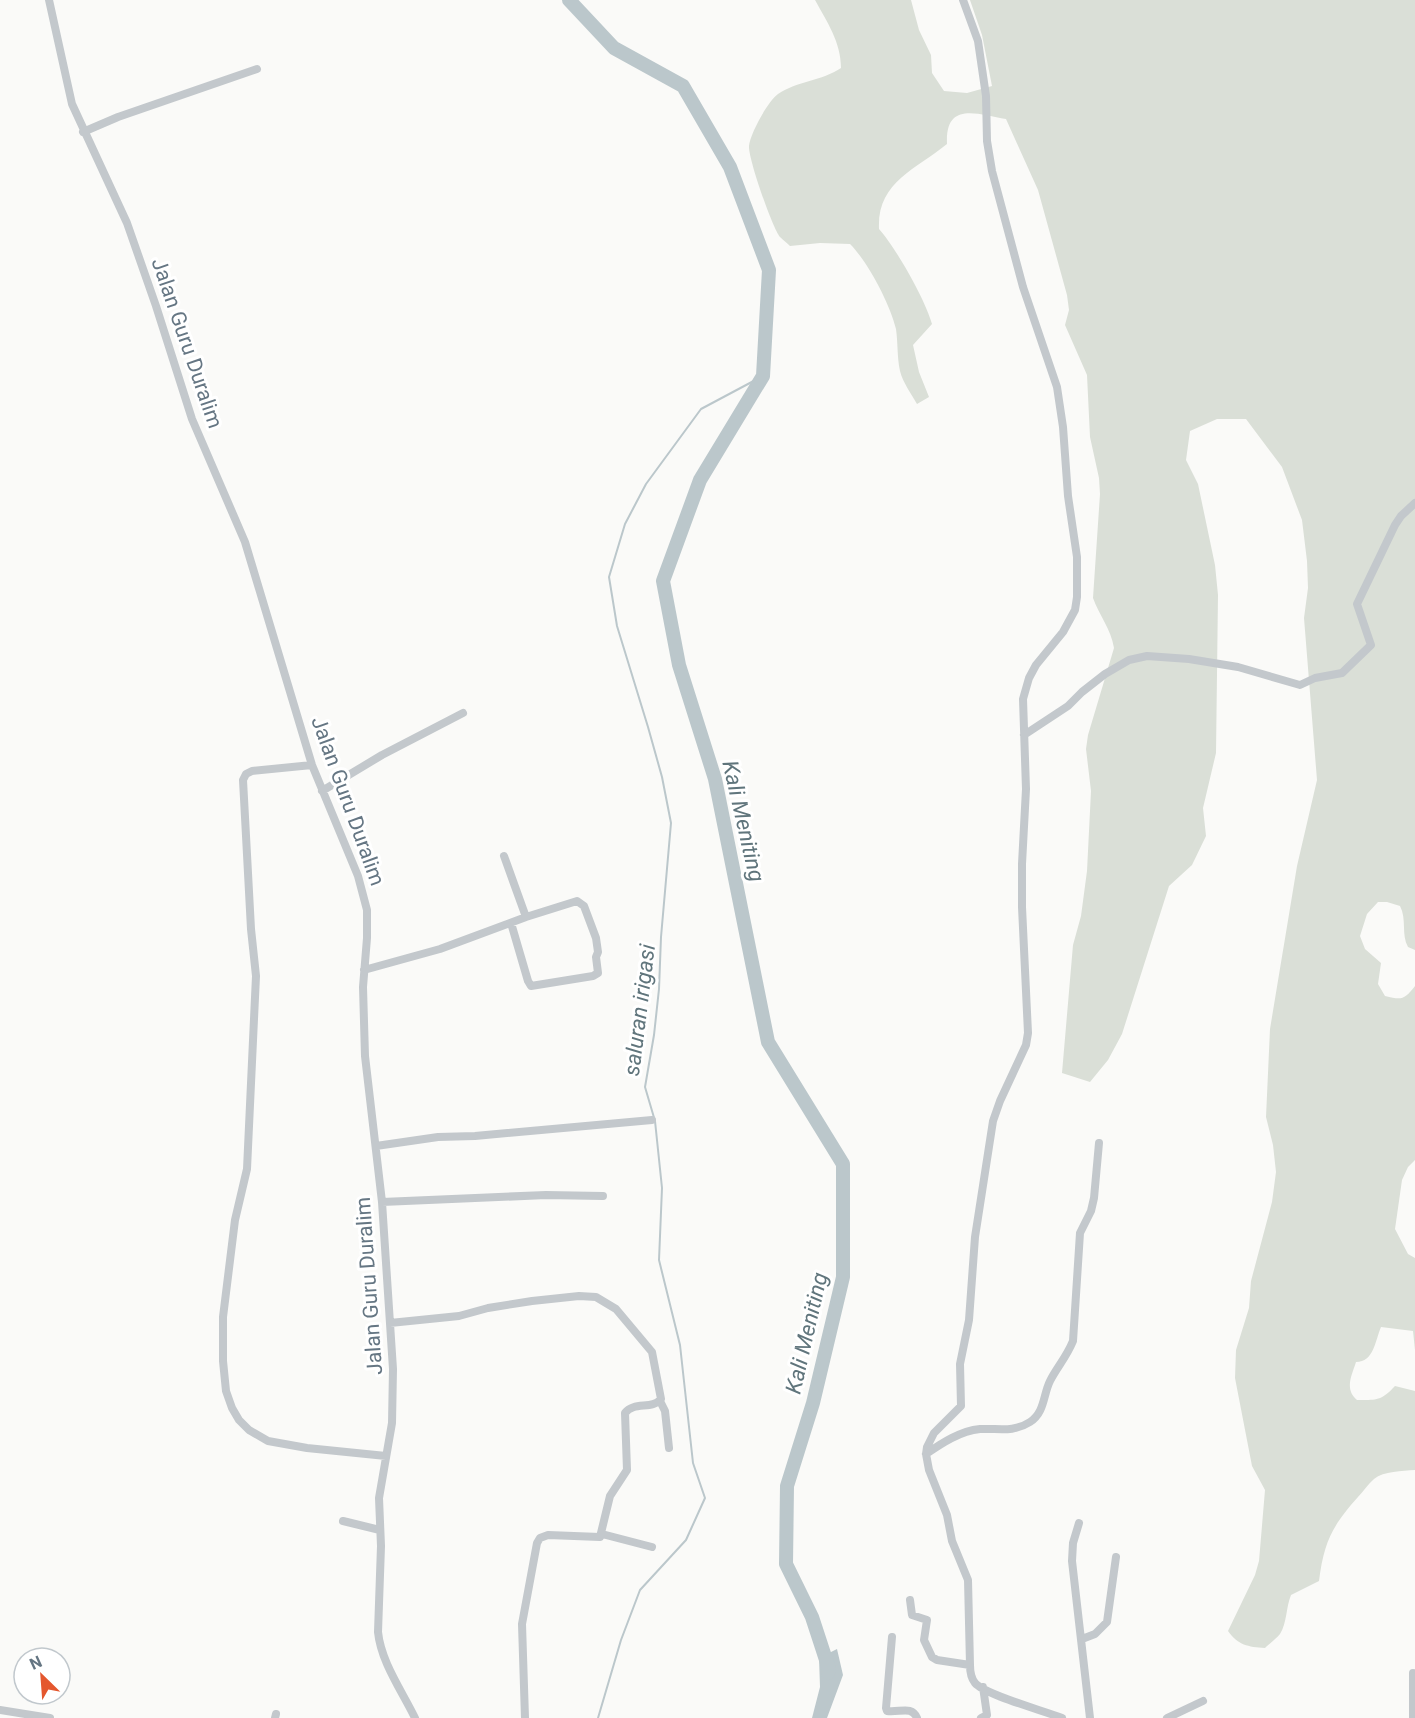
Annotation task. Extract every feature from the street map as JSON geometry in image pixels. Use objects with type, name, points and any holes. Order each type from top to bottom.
[{"type":"street","name":"Jalan Guru Duralim","points":[[49,0],[72,104],[127,223],[192,419],[245,542],[312,765],[358,876],[364,897],[368,924],[364,970],[365,1056],[382,1202],[393,1369],[392,1411],[379,1498],[377,1623],[379,1643],[415,1718]]},
{"type":"street","points":[[963,0],[978,41],[986,96],[987,141],[992,171],[1023,288],[1057,387],[1063,427],[1068,496],[1077,557],[1077,597],[1075,610],[1063,632],[1040,660],[1029,678],[1023,699],[1026,789],[1022,907],[1029,1033],[993,1122],[975,1237],[969,1320],[960,1364],[961,1406],[934,1433],[926,1454],[929,1470],[947,1515],[952,1541],[968,1580],[970,1665],[976,1684],[993,1694],[1062,1718]]},
{"type":"street","points":[[83,132],[118,117],[257,69]]},
{"type":"street","points":[[1024,735],[1068,706],[1105,674],[1129,660],[1146,656],[1189,659],[1238,667],[1295,685],[1342,673],[1371,645],[1357,604],[1391,531],[1401,516],[1415,503]]},
{"type":"street","points":[[322,791],[462,712]]},
{"type":"street","points":[[312,765],[252,771],[246,774],[243,780],[251,929],[256,976],[247,1126],[248,1160],[236,1220],[223,1317],[223,1371],[226,1391],[235,1414],[244,1426],[262,1438],[275,1443],[307,1448],[386,1455]]},
{"type":"street","points":[[504,856],[525,917]]},
{"type":"street","points":[[364,970],[424,955],[525,917],[576,902],[583,904],[598,945],[598,973],[593,976],[531,986],[511,923]]},
{"type":"street","points":[[376,1146],[438,1137],[475,1136],[652,1120]]},
{"type":"street","points":[[926,1454],[940,1444],[968,1431],[1018,1428],[1031,1421],[1040,1411],[1049,1382],[1067,1356],[1075,1332],[1080,1233],[1091,1211],[1094,1198],[1099,1143]]},
{"type":"street","points":[[382,1202],[546,1195],[603,1196]]},
{"type":"street","points":[[390,1323],[459,1316],[488,1308],[532,1301],[579,1296],[596,1297],[616,1308],[652,1352],[660,1401],[665,1411],[669,1448]]},
{"type":"street","points":[[525,1718],[522,1624],[537,1543],[540,1538],[548,1535],[600,1537],[610,1496],[627,1470],[625,1413],[633,1407],[656,1404],[660,1401]]},
{"type":"street","points":[[343,1521],[380,1530]]},
{"type":"street","points":[[1079,1523],[1072,1561],[1090,1718]]},
{"type":"street","points":[[602,1534],[652,1547]]},
{"type":"street","points":[[1082,1640],[1095,1634],[1107,1622],[1116,1557]]},
{"type":"street","points":[[910,1600],[912,1615],[927,1620],[924,1640],[932,1657],[937,1660],[970,1665]]},
{"type":"street","points":[[892,1637],[886,1708],[887,1711],[892,1712],[911,1710],[917,1718]]},
{"type":"street","points":[[1413,1672],[1413,1718]]},
{"type":"street","points":[[983,1687],[986,1717]]},
{"type":"street","points":[[1167,1718],[1203,1701]]},
{"type":"street","points":[[0,1710],[50,1718]]},
{"type":"shaded area","points":[[815,0],[911,0],[919,30],[931,55],[932,73],[944,91],[967,93],[992,86],[982,35],[970,0],[1415,0],[1415,950],[1408,947],[1406,942],[1400,906],[1387,902],[1378,902],[1367,914],[1360,936],[1365,949],[1381,963],[1378,984],[1385,996],[1402,998],[1415,986],[1415,1160],[1408,1167],[1402,1180],[1395,1229],[1408,1254],[1415,1258],[1415,1350],[1413,1331],[1381,1327],[1370,1355],[1356,1362],[1350,1387],[1357,1400],[1378,1399],[1395,1386],[1415,1391],[1415,1470],[1378,1476],[1349,1507],[1331,1535],[1319,1581],[1291,1595],[1282,1630],[1265,1648],[1244,1644],[1228,1631],[1255,1575],[1259,1561],[1265,1490],[1252,1466],[1235,1378],[1236,1350],[1249,1308],[1251,1281],[1272,1202],[1276,1172],[1273,1145],[1266,1117],[1270,1029],[1297,866],[1317,780],[1304,618],[1308,588],[1302,520],[1282,467],[1246,419],[1217,419],[1190,431],[1186,460],[1198,484],[1215,565],[1218,595],[1216,753],[1203,808],[1206,836],[1192,865],[1169,886],[1122,1034],[1108,1060],[1090,1082],[1062,1073],[1073,945],[1081,916],[1087,871],[1091,791],[1086,749],[1088,735],[1114,648],[1093,598],[1100,494],[1090,437],[1087,375],[1065,325],[1069,310],[1067,295],[1038,190],[1006,119],[974,113],[957,116],[951,121],[947,144],[900,179],[884,200],[879,229],[909,274],[932,324],[913,345],[919,372],[929,397],[917,404],[900,371],[896,329],[889,308],[878,284],[857,252],[850,244],[820,243],[790,246],[780,237],[761,192],[749,146],[760,118],[778,94],[841,68],[836,41]]},
{"type":"shaded area","points":[[837,1649],[843,1675],[827,1718],[812,1718],[820,1687],[819,1658]]},
{"type":"waterway","name":"Kali Meniting","points":[[569,0],[614,48],[683,86],[730,167],[769,270],[763,376],[700,480],[663,581],[679,665],[715,779],[768,1042],[843,1164],[843,1277],[813,1403],[787,1486],[786,1564],[812,1617],[829,1669],[828,1673]]},
{"type":"waterway","name":"saluran irigasi","points":[[598,1718],[621,1640],[640,1590],[686,1540],[705,1498],[693,1463],[680,1345],[659,1260],[662,1188],[655,1121],[645,1087],[659,989],[671,823],[662,777],[617,626],[609,577],[625,524],[646,484],[701,409],[763,376]]}]
